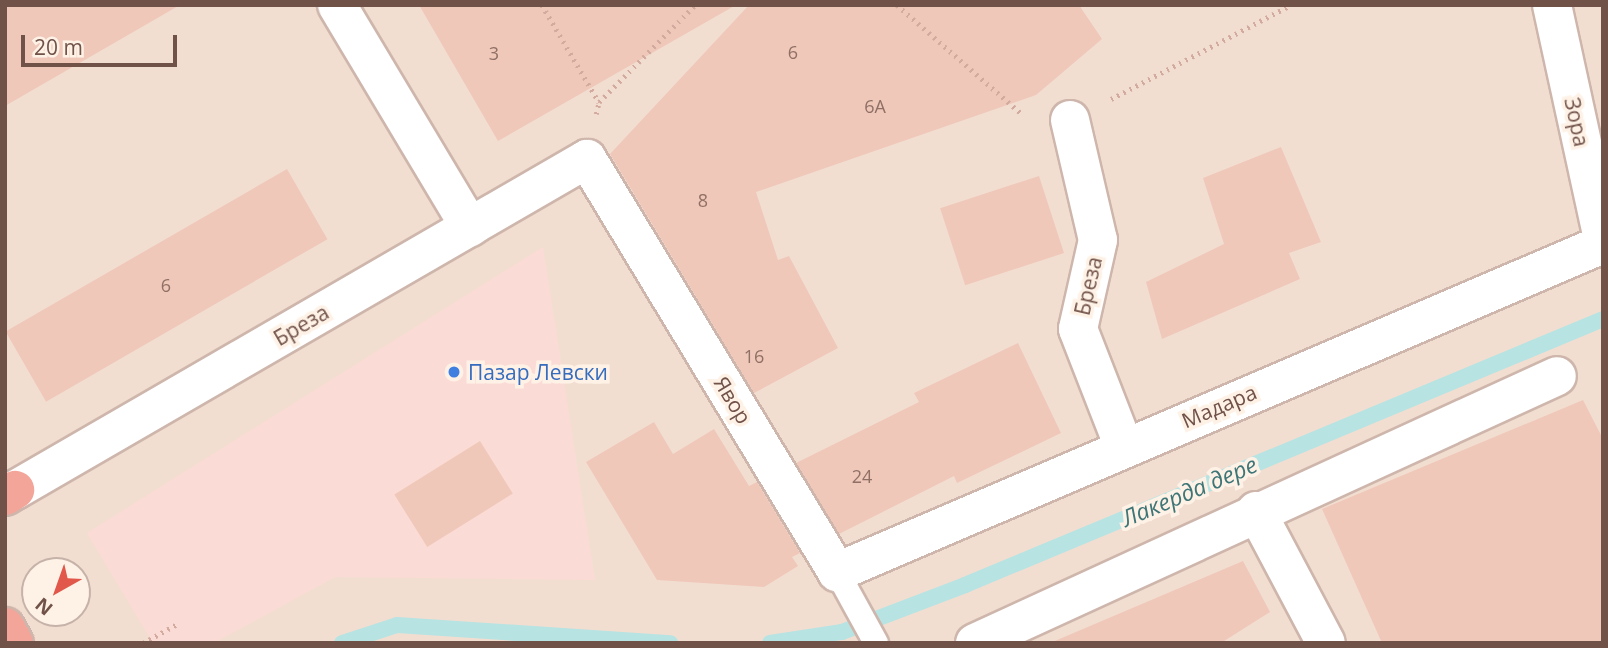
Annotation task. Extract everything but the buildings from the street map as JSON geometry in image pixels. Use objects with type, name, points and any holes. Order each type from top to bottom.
[{"type":"highway","points":[[5,627],[14,643]]},
{"type":"street","points":[[337,5],[470,227]]},
{"type":"street","name":"Зора","points":[[1552,5],[1603,239]]},
{"type":"street","name":"Бреза","points":[[1070,120],[1098,240],[1079,329],[1124,447]]},
{"type":"street","name":"Бреза","points":[[10,493],[586,159]]},
{"type":"street","name":"Явор","points":[[586,159],[844,585]]},
{"type":"street","name":"Мадара","points":[[844,585],[1124,447],[1603,244]]},
{"type":"street","points":[[975,643],[1557,376]]},
{"type":"street","points":[[1256,512],[1326,643]]},
{"type":"lane","name":"Явор","points":[[844,585],[876,643]]},
{"type":"path","points":[[542,5],[598,102],[695,5]]},
{"type":"path","points":[[897,5],[1026,117],[1048,125],[1070,120],[1291,5]]},
{"type":"path","points":[[143,643],[176,625]]},
{"type":"shaded area","points":[[5,5],[1603,5],[1603,643],[5,643]]},
{"type":"shaded area","name":"Пазар Левски","points":[[543,247],[595,580],[335,577],[214,643],[153,643],[87,533]]},
{"type":"waterway","name":"Лакерда дере","points":[[770,643],[842,632],[965,585],[1603,319]]},
{"type":"waterway","name":"Лакерда дере","points":[[342,643],[397,625],[670,643]]},
{"type":"place","name":"Пазар Левски","points":[[454,372]]}]
